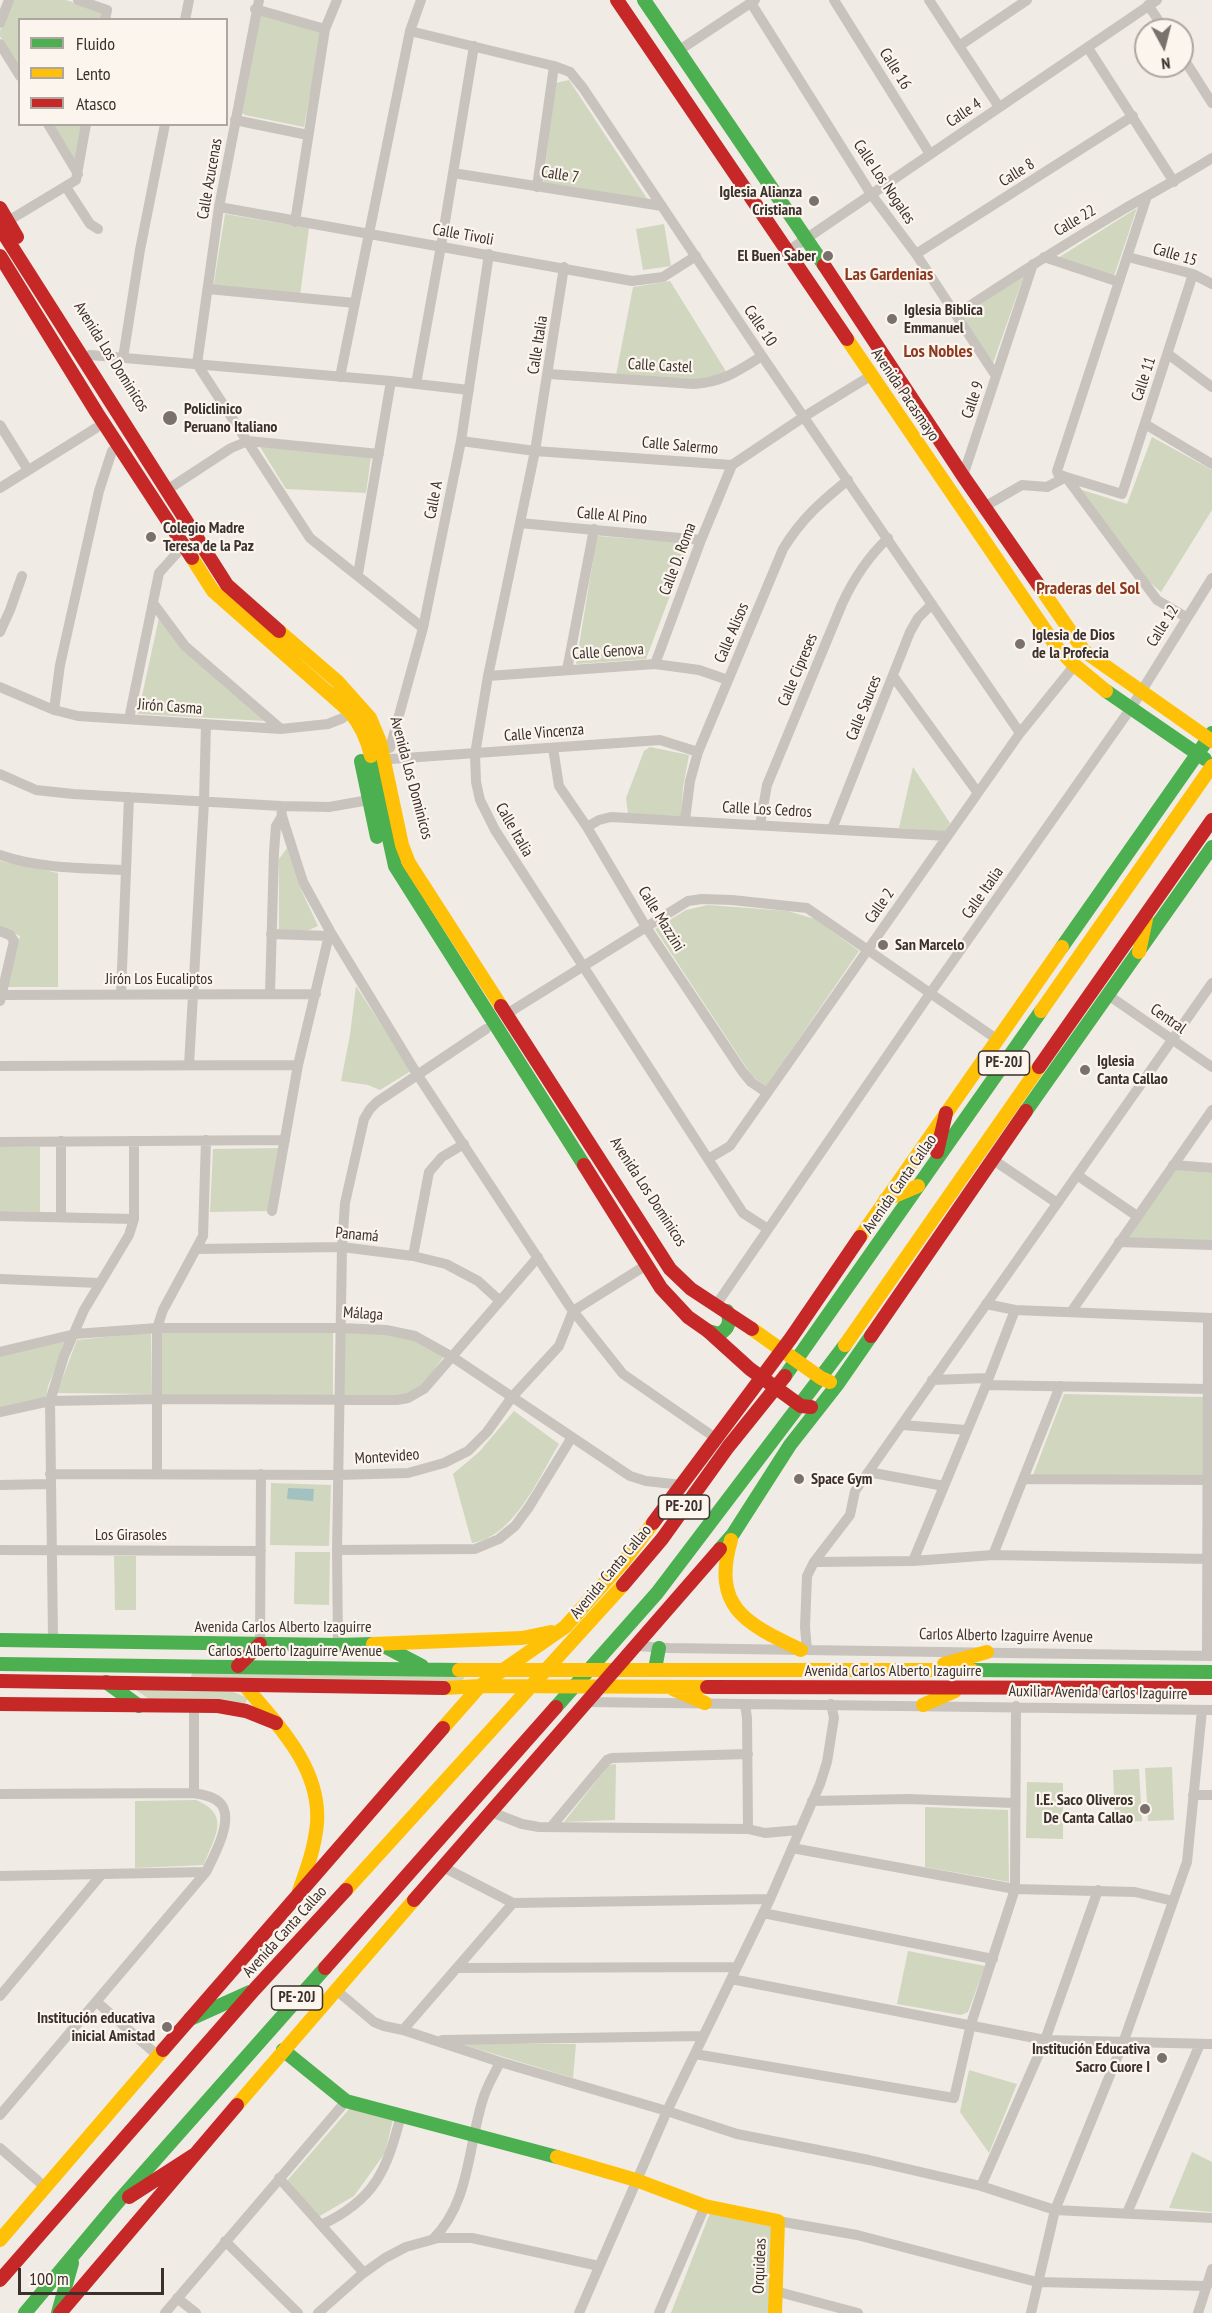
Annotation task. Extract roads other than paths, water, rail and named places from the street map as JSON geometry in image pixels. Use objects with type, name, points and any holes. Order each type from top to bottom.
[{"type":"main road","name":"Avenida Pacasmayo","points":[[618,0],[1056,646],[1099,688],[1212,765]]},
{"type":"main road","name":"Avenida Pacasmayo","points":[[644,0],[807,238],[963,476],[1084,651],[1211,738]]},
{"type":"main road","name":"Avenida Los Dominicos","points":[[0,208],[4,224],[150,466],[227,585],[337,681],[363,707],[376,729],[404,850],[430,897],[670,1269],[698,1295],[721,1308],[821,1378],[837,1385]]},
{"type":"main road","name":"Avenida Los Dominicos","points":[[4,224],[237,583],[327,662],[376,710],[385,730],[391,753],[411,845],[675,1265],[698,1295]]},
{"type":"main road","name":"Avenida Los Dominicos","points":[[0,256],[97,413],[213,591],[349,711],[359,723],[369,747],[388,838],[398,870],[661,1288],[688,1317]]},
{"type":"main road","name":"Avenida Los Dominicos","points":[[0,275],[96,428],[208,598],[343,718],[353,733],[381,855],[390,876],[665,1305],[708,1331],[762,1378],[801,1406],[818,1408]]},
{"type":"main road","points":[[79,401],[97,413]]},
{"type":"main road","points":[[147,445],[150,466]]},
{"type":"main road","points":[[240,628],[262,636]]},
{"type":"main road","points":[[327,662],[337,681]]},
{"type":"main road","points":[[1176,739],[1174,733],[1177,727],[1186,723]]},
{"type":"main road","name":"Avenida Canta Callao","points":[[0,2240],[299,1891],[480,1686],[565,1627],[624,1561],[783,1350],[885,1200],[1211,738]]},
{"type":"main road","name":"Avenida Canta Callao","points":[[0,2280],[255,1990],[550,1669],[662,1539],[728,1447],[797,1361],[1212,765]]},
{"type":"main road","name":"PE-20J","points":[[25,2313],[117,2203],[657,1593],[801,1406],[1212,820]]},
{"type":"main road","points":[[375,826],[388,838]]},
{"type":"main road","points":[[1185,860],[1212,846]]},
{"type":"main road","points":[[59,2313],[283,2050],[733,1534],[790,1445],[837,1385],[992,1159],[1212,846]]},
{"type":"main road","points":[[426,871],[430,897]]},
{"type":"main road","points":[[1139,952],[1149,909]]},
{"type":"main road","points":[[935,1162],[946,1113]]},
{"type":"main road","points":[[885,1200],[918,1186]]},
{"type":"main road","points":[[708,1331],[719,1334],[728,1328],[730,1321],[721,1308]]},
{"type":"main road","points":[[733,1534],[726,1554],[725,1573],[727,1590],[733,1606],[742,1617],[759,1630],[804,1650]]},
{"type":"main road","name":"Avenida Carlos Alberto Izaguirre","points":[[0,1640],[338,1645],[522,1638],[565,1627]]},
{"type":"main road","points":[[238,1666],[260,1644]]},
{"type":"main road","points":[[380,1644],[425,1668]]},
{"type":"main road","points":[[655,1669],[659,1648]]},
{"type":"main road","points":[[927,1669],[987,1652]]},
{"type":"main road","name":"Carlos Alberto Izaguirre Avenue","points":[[0,1664],[185,1668],[238,1666],[590,1668]]},
{"type":"main road","points":[[185,1668],[180,1674],[185,1684]]},
{"type":"main road","name":"Avenida Carlos Alberto Izaguirre","points":[[590,1668],[1212,1672]]},
{"type":"main road","points":[[1141,1687],[1142,1672]]},
{"type":"main road","name":"Carlos Alberto Izaguirre Avenue","points":[[0,1682],[458,1688],[573,1686]]},
{"type":"main road","points":[[106,1682],[139,1706]]},
{"type":"main road","points":[[245,1686],[304,1761],[316,1794],[318,1820],[314,1847],[299,1891]]},
{"type":"main road","name":"Avenida Carlos Alberto Izaguirre","points":[[573,1686],[1212,1688]]},
{"type":"main road","points":[[667,1686],[705,1703]]},
{"type":"main road","points":[[922,1705],[962,1688]]},
{"type":"main road","points":[[0,1704],[218,1706],[246,1711],[276,1724]]},
{"type":"main road","points":[[190,2019],[255,1990]]},
{"type":"main road","points":[[283,2050],[346,2101],[475,2134],[636,2180],[705,2206],[778,2221]]},
{"type":"main road","points":[[117,2203],[141,2191],[177,2164],[194,2155]]},
{"type":"main road","name":"Orquideas","points":[[775,2313],[778,2221]]},
{"type":"main road","points":[[59,2313],[73,2257]]},
{"type":"street","points":[[0,22],[9,0]]},
{"type":"street","points":[[78,0],[106,9],[105,18]]},
{"type":"street","points":[[185,18],[189,0]]},
{"type":"street","points":[[295,222],[325,29],[337,0]]},
{"type":"street","points":[[340,376],[410,31],[421,0]]},
{"type":"street","name":"Calle 16","points":[[834,0],[930,154]]},
{"type":"street","points":[[929,0],[999,107]]},
{"type":"street","points":[[959,46],[1025,1]]},
{"type":"street","points":[[678,51],[753,2]]},
{"type":"street","name":"Calle Los Nogales","points":[[753,2],[872,194],[916,254],[996,376]]},
{"type":"street","points":[[1153,3],[1160,18]]},
{"type":"street","name":"Calle 4","points":[[788,251],[1153,3]]},
{"type":"street","points":[[257,5],[325,29]]},
{"type":"street","name":"Calle Azucenas","points":[[197,364],[219,207],[257,5]]},
{"type":"street","name":"Calle 10","points":[[410,31],[554,66],[570,72],[1020,733]]},
{"type":"street","points":[[0,44],[18,73]]},
{"type":"street","points":[[416,384],[474,46]]},
{"type":"street","points":[[1089,48],[1174,182]]},
{"type":"street","points":[[537,187],[554,66]]},
{"type":"street","points":[[1194,75],[1212,103]]},
{"type":"street","name":"Calle 8","points":[[916,254],[1133,116]]},
{"type":"street","points":[[235,120],[308,135]]},
{"type":"street","points":[[49,126],[78,174]]},
{"type":"street","points":[[4,224],[76,180],[86,126]]},
{"type":"street","points":[[123,358],[140,250],[165,126]]},
{"type":"street","name":"Calle 22","points":[[956,315],[1044,257],[1212,158]]},
{"type":"street","name":"Calle 7","points":[[453,173],[662,206]]},
{"type":"street","points":[[66,187],[90,224],[98,229]]},
{"type":"street","points":[[984,507],[1022,485],[1047,487],[1061,474],[1147,196]]},
{"type":"street","name":"Calle Tivoli","points":[[219,207],[632,281],[663,277],[696,256]]},
{"type":"street","name":"Calle A","points":[[391,753],[423,628],[461,441],[489,254]]},
{"type":"street","points":[[1044,257],[1119,282]]},
{"type":"street","name":"Calle 15","points":[[1128,257],[1193,274],[1212,284]]},
{"type":"street","name":"Calle 9","points":[[963,476],[1033,264]]},
{"type":"street","name":"Calle Italia","points":[[564,267],[549,374],[535,451],[488,676],[475,754],[476,782],[488,818],[708,1160],[743,1213],[768,1230]]},
{"type":"street","name":"Calle 11","points":[[1061,474],[1122,494],[1193,274]]},
{"type":"street","points":[[207,289],[355,303]]},
{"type":"street","points":[[1168,354],[1212,387]]},
{"type":"street","points":[[90,355],[340,376],[469,390]]},
{"type":"street","name":"Calle Castel","points":[[549,374],[694,384],[710,383],[725,379],[762,356]]},
{"type":"street","points":[[197,364],[310,538],[423,628]]},
{"type":"street","name":"Calle Salermo","points":[[461,441],[535,451],[732,465],[872,375]]},
{"type":"street","points":[[358,574],[392,381]]},
{"type":"street","points":[[1144,424],[1212,464]]},
{"type":"street","points":[[0,425],[28,470]]},
{"type":"street","points":[[0,488],[96,428]]},
{"type":"street","points":[[173,486],[231,448],[248,441],[379,454]]},
{"type":"street","points":[[54,710],[62,654],[99,491],[112,451]]},
{"type":"street","name":"Calle D. Roma","points":[[655,664],[701,540],[732,465]]},
{"type":"street","points":[[1061,474],[1157,600],[1186,617]]},
{"type":"street","name":"Calle Alisos","points":[[685,820],[690,781],[698,752],[783,549],[792,534],[814,508],[848,480]]},
{"type":"street","name":"Calle Al Pino","points":[[520,523],[701,540]]},
{"type":"street","points":[[567,670],[594,530]]},
{"type":"street","name":"Calle Cipreses","points":[[760,825],[767,784],[842,604],[856,575],[888,538]]},
{"type":"street","points":[[129,719],[159,573],[177,553]]},
{"type":"street","points":[[0,632],[22,576]]},
{"type":"street","name":"Calle 12","points":[[1140,691],[1212,578]]},
{"type":"street","points":[[153,603],[185,646],[281,729]]},
{"type":"street","name":"Calle Sauces","points":[[832,829],[910,633],[918,618],[932,604]]},
{"type":"street","name":"Calle Genova","points":[[488,676],[655,664],[699,670],[728,680]]},
{"type":"street","name":"Calle 2","points":[[708,1160],[730,1146],[1020,733],[1074,666]]},
{"type":"street","points":[[893,676],[978,793]]},
{"type":"street","name":"Jirón Casma","points":[[0,687],[54,710],[78,716],[281,729],[328,724],[343,718]]},
{"type":"street","name":"Calle Italia","points":[[721,1308],[768,1230],[931,992],[1131,708],[1140,691]]},
{"type":"street","points":[[189,1065],[204,802],[206,724]]},
{"type":"street","name":"Calle Vincenza","points":[[391,753],[475,754],[660,740],[698,752]]},
{"type":"street","name":"Calle Mazzini","points":[[553,748],[559,786],[587,827],[646,927],[742,1071],[751,1082],[767,1093]]},
{"type":"street","points":[[0,774],[36,790],[204,802],[282,811],[329,807],[369,800]]},
{"type":"street","points":[[121,994],[129,797]]},
{"type":"street","points":[[282,811],[303,882],[329,933],[417,1074],[573,1311],[623,1374],[717,1439]]},
{"type":"street","points":[[270,994],[276,830],[282,811]]},
{"type":"street","name":"Calle Los Cedros","points":[[587,827],[599,820],[611,817],[947,836]]},
{"type":"street","points":[[0,855],[24,863],[47,867],[126,870]]},
{"type":"street","points":[[513,1010],[688,901],[702,899],[773,903],[807,908],[998,1040]]},
{"type":"street","points":[[0,931],[10,934],[14,941],[1,998]]},
{"type":"street","points":[[271,934],[329,933]]},
{"type":"street","points":[[272,1211],[298,1065],[329,933]]},
{"type":"street","points":[[637,1646],[804,1650],[805,1583],[814,1562],[850,1515],[855,1491],[1212,982]]},
{"type":"street","name":"Jirón Los Eucaliptos","points":[[1,998],[194,993],[316,994]]},
{"type":"street","name":"Central","points":[[1108,995],[1212,1067]]},
{"type":"street","points":[[338,1645],[339,1328],[342,1247],[345,1203],[364,1119],[378,1102],[486,1029]]},
{"type":"street","points":[[0,1066],[298,1065]]},
{"type":"street","points":[[1071,1312],[1212,1110]]},
{"type":"street","points":[[157,1474],[157,1328],[163,1310],[203,1236],[206,1140]]},
{"type":"street","points":[[0,1142],[285,1140]]},
{"type":"street","points":[[61,1141],[61,1217]]},
{"type":"street","points":[[53,1639],[50,1401],[64,1356],[84,1310],[129,1235],[134,1219],[134,1141]]},
{"type":"street","points":[[413,1256],[429,1172],[442,1157],[464,1144]]},
{"type":"street","points":[[992,1159],[1057,1203]]},
{"type":"street","points":[[1173,1165],[1212,1168]]},
{"type":"street","points":[[1077,1175],[1137,1216]]},
{"type":"street","points":[[0,1216],[134,1219]]},
{"type":"street","points":[[1119,1242],[1212,1245]]},
{"type":"street","name":"Panamá","points":[[198,1249],[342,1247],[413,1256],[446,1264],[478,1281],[500,1300]]},
{"type":"street","points":[[0,1412],[50,1401],[157,1399],[339,1402],[408,1398],[424,1389],[538,1257]]},
{"type":"street","points":[[573,1311],[640,1269]]},
{"type":"street","points":[[0,1279],[99,1283]]},
{"type":"street","points":[[986,1304],[1015,1310],[1210,1318],[1209,1656]]},
{"type":"street","points":[[913,1561],[1015,1310]]},
{"type":"street","name":"Montevideo","points":[[0,1485],[50,1479],[157,1474],[338,1475],[408,1473],[423,1470],[468,1451],[486,1432],[512,1397],[559,1346],[573,1311]]},
{"type":"street","name":"Málaga","points":[[0,1352],[75,1334],[157,1328],[386,1330],[416,1336],[451,1356],[630,1476],[646,1481],[682,1485]]},
{"type":"street","points":[[932,1380],[1060,1386],[1208,1389]]},
{"type":"street","points":[[993,1555],[1060,1386]]},
{"type":"street","points":[[902,1425],[966,1430]]},
{"type":"street","points":[[337,1550],[475,1549],[499,1539],[515,1527],[572,1437]]},
{"type":"street","points":[[868,1472],[944,1486]]},
{"type":"street","points":[[260,1644],[261,1474]]},
{"type":"street","points":[[1023,1479],[1210,1480]]},
{"type":"street","name":"Los Girasoles","points":[[0,1550],[261,1551]]},
{"type":"street","points":[[814,1562],[913,1561],[993,1555],[1208,1559]]},
{"type":"street","name":"Carlos Alberto Izaguirre Avenue","points":[[804,1650],[1209,1656]]},
{"type":"street","name":"Auxiliar Avenida Carlos Izaguirre","points":[[587,1702],[1207,1710]]},
{"type":"street","points":[[745,1704],[748,1829]]},
{"type":"street","points":[[579,2313],[636,2180],[770,1899],[812,1801],[827,1762],[834,1718],[831,1704]]},
{"type":"street","points":[[194,1706],[194,1793]]},
{"type":"street","points":[[695,2054],[954,2098],[971,2024],[1015,1889],[1016,1706]]},
{"type":"street","points":[[1031,2313],[1055,2210],[1123,2043],[1187,1862],[1193,1795],[1207,1710]]},
{"type":"street","points":[[551,1827],[607,1760],[612,1758],[748,1754]]},
{"type":"street","points":[[0,1794],[194,1793],[212,1797],[220,1803],[224,1810],[225,1823],[219,1844],[206,1872],[0,2115]]},
{"type":"street","points":[[1193,1795],[1212,1795]]},
{"type":"street","points":[[812,1801],[908,1799],[1016,1803]]},
{"type":"street","points":[[491,1812],[522,1824],[551,1827],[748,1829],[765,1833],[799,1830]]},
{"type":"street","points":[[792,1848],[1015,1889],[1136,1892],[1173,1901]]},
{"type":"street","points":[[443,1867],[513,1903],[770,1899]]},
{"type":"street","points":[[0,1876],[206,1872]]},
{"type":"street","points":[[0,1995],[101,1875]]},
{"type":"street","points":[[981,2186],[1045,2040],[1098,1890]]},
{"type":"street","points":[[403,2030],[513,1903]]},
{"type":"street","points":[[762,1913],[993,1959]]},
{"type":"street","points":[[457,1968],[737,1967]]},
{"type":"street","points":[[731,1979],[1045,2040],[1209,2044],[1127,2213]]},
{"type":"street","points":[[336,1990],[374,2022],[738,2134],[981,2186],[1055,2210],[1212,2218]]},
{"type":"street","points":[[97,2002],[157,2055]]},
{"type":"street","points":[[435,2040],[703,2036]]},
{"type":"street","points":[[433,2239],[449,2218],[460,2194],[484,2096],[500,2062]]},
{"type":"street","points":[[165,2313],[346,2101]]},
{"type":"street","points":[[321,2224],[338,2217],[369,2192],[392,2152],[401,2115]]},
{"type":"street","points":[[0,2148],[45,2187]]},
{"type":"street","points":[[279,2178],[364,2273]]},
{"type":"street","points":[[659,2313],[705,2206]]},
{"type":"street","points":[[778,2221],[856,2235],[1037,2282],[1207,2286]]},
{"type":"street","points":[[318,2313],[364,2273],[397,2252],[433,2239],[472,2238],[599,2266]]},
{"type":"street","points":[[225,2241],[298,2313]]},
{"type":"street","points":[[1198,2313],[1212,2269]]},
{"type":"street","points":[[775,2291],[858,2313]]},
{"type":"street","points":[[177,2298],[196,2313]]},
{"type":"water","points":[[288,1488],[314,1489],[313,1501],[287,1499]]},
{"type":"place","name":"Iglesia Alianza Cristiana","points":[[814,201]]},
{"type":"place","name":"El Buen Saber","points":[[828,256]]},
{"type":"place","name":"Iglesia Biblica Emmanuel","points":[[892,319]]},
{"type":"place","name":"Policlinico Peruano Italiano","points":[[170,418]]},
{"type":"place","name":"Colegio Madre Teresa de la Paz","points":[[151,537]]},
{"type":"place","name":"Iglesia de Dios de la Profecia","points":[[1020,644]]},
{"type":"place","name":"San Marcelo","points":[[883,945]]},
{"type":"place","name":"Iglesia Canta Callao","points":[[1085,1070]]},
{"type":"place","name":"Space Gym","points":[[799,1479]]},
{"type":"place","name":"I.E. Saco Oliveros De Canta Callao","points":[[1145,1809]]},
{"type":"place","name":"Institución educativa inicial Amistad","points":[[167,2027]]},
{"type":"place","name":"Institución Educativa Sacro Cuore I","points":[[1162,2058]]},
{"type":"district","name":"Las Gardenias","points":[[889,275]]},
{"type":"district","name":"Los Nobles","points":[[938,352]]},
{"type":"district","name":"Praderas del Sol","points":[[1088,589]]}]
